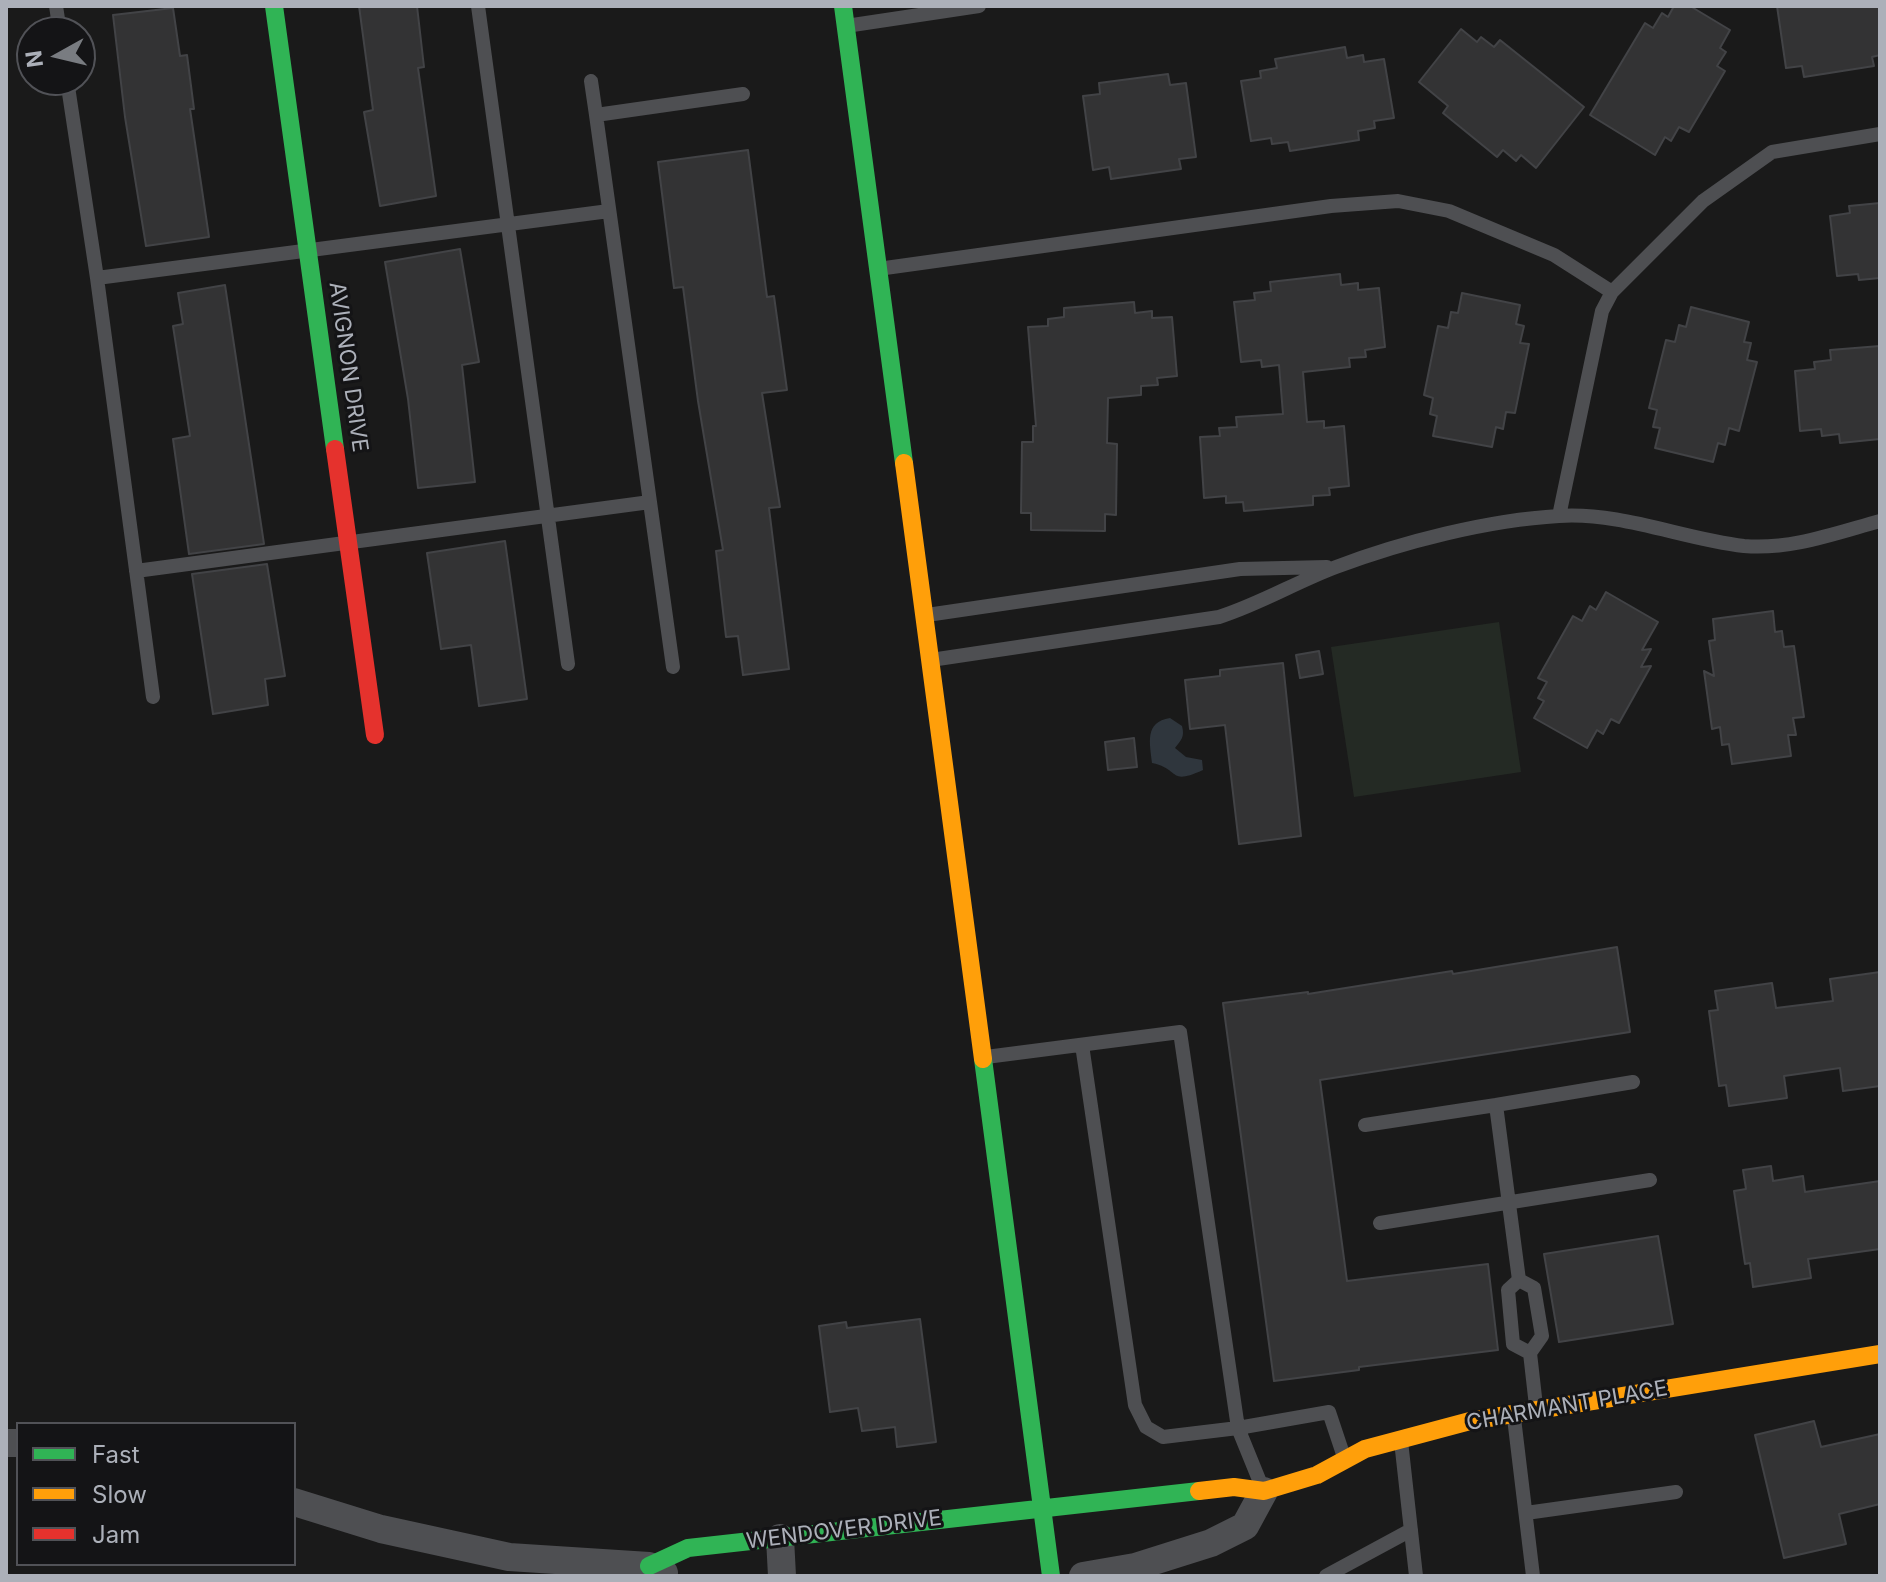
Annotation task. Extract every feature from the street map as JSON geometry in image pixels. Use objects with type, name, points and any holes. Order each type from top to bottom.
[{"type":"street","name":"AVIGNON DRIVE","points":[[274,6],[375,735]]},
{"type":"street","points":[[843,6],[1051,1576]]},
{"type":"street","name":"CHARMANT PLACE","points":[[1043,1506],[1234,1487],[1264,1491],[1317,1475],[1365,1449],[1470,1421],[1880,1354]]},
{"type":"street","points":[[1083,1576],[1147,1564],[1211,1543],[1245,1526],[1264,1491]]},
{"type":"street","name":"WENDOVER DRIVE","points":[[296,1503],[381,1529],[509,1557],[660,1571],[688,1548],[1043,1506]]},
{"type":"street","points":[[780,1538],[782,1576]]},
{"type":"lane","points":[[478,6],[568,664]]},
{"type":"lane","points":[[846,26],[979,6]]},
{"type":"lane","points":[[591,81],[673,667]]},
{"type":"lane","points":[[596,115],[743,94]]},
{"type":"lane","points":[[69,96],[153,697]]},
{"type":"lane","points":[[1559,516],[1602,311],[1612,292],[1703,201],[1772,152],[1880,134]]},
{"type":"lane","points":[[878,269],[1331,206],[1398,201],[1449,211],[1554,255],[1612,292]]},
{"type":"lane","points":[[97,278],[609,211]]},
{"type":"lane","points":[[136,571],[650,502]]},
{"type":"lane","points":[[928,660],[1219,617],[1250,607],[1335,567],[1450,532],[1559,516],[1605,517],[1744,546],[1790,545],[1880,521]]},
{"type":"lane","points":[[923,616],[1240,569],[1335,567]]},
{"type":"lane","points":[[982,1058],[1180,1032],[1238,1428],[1264,1491]]},
{"type":"lane","points":[[1082,1045],[1135,1405],[1146,1427],[1163,1437],[1329,1412],[1345,1459]]},
{"type":"lane","points":[[1365,1125],[1633,1082]]},
{"type":"lane","points":[[1496,1105],[1519,1280]]},
{"type":"lane","points":[[1380,1223],[1650,1180]]},
{"type":"lane","points":[[1519,1280],[1508,1290],[1513,1344],[1530,1353]]},
{"type":"lane","points":[[1519,1280],[1534,1288],[1542,1336],[1530,1353],[1536,1410]]},
{"type":"lane","points":[[1514,1414],[1533,1576]]},
{"type":"lane","points":[[1401,1439],[1416,1576]]},
{"type":"lane","points":[[1526,1513],[1676,1492]]},
{"type":"lane","points":[[1326,1576],[1411,1530]]},
{"type":"shaded area","points":[[1499,622],[1521,772],[1354,797],[1331,647]]},
{"type":"shaded area","points":[[1170,718],[1183,730],[1175,748],[1186,757],[1202,760],[1203,770],[1179,776],[1152,763],[1152,729],[1162,720]]},
{"type":"building","points":[[359,6],[417,6],[424,67],[418,68],[436,196],[380,206],[364,112],[373,110]]},
{"type":"building","points":[[1674,6],[1690,6],[1730,30],[1720,48],[1726,52],[1717,66],[1725,71],[1689,132],[1679,127],[1671,141],[1665,137],[1655,155],[1590,115],[1645,23],[1653,28],[1662,13],[1668,17]]},
{"type":"building","points":[[1777,6],[1880,6],[1880,55],[1872,57],[1874,66],[1804,77],[1802,66],[1786,68]]},
{"type":"building","points":[[173,8],[180,56],[187,55],[194,109],[190,109],[209,237],[146,246],[125,117],[113,15]]},
{"type":"building","points":[[1461,29],[1477,42],[1481,37],[1494,47],[1500,40],[1584,107],[1536,168],[1521,155],[1516,161],[1503,150],[1497,157],[1443,113],[1448,106],[1419,82]]},
{"type":"building","points":[[1345,47],[1347,58],[1363,55],[1364,62],[1384,59],[1394,118],[1374,121],[1375,128],[1358,131],[1359,140],[1290,151],[1288,142],[1272,144],[1271,138],[1251,141],[1241,81],[1261,78],[1260,71],[1277,68],[1275,59]]},
{"type":"building","points":[[1168,74],[1170,85],[1186,83],[1196,157],[1179,159],[1181,169],[1111,179],[1109,167],[1093,170],[1083,96],[1100,94],[1099,83]]},
{"type":"building","points":[[748,150],[767,297],[774,296],[787,390],[762,393],[780,507],[769,508],[789,669],[743,675],[738,636],[726,637],[716,551],[723,550],[683,287],[674,288],[658,162]]},
{"type":"building","points":[[1880,203],[1880,278],[1859,280],[1858,274],[1837,276],[1830,216],[1850,213],[1849,206]]},
{"type":"building","points":[[460,249],[479,362],[462,365],[475,482],[418,488],[408,399],[385,262]]},
{"type":"building","points":[[1340,274],[1341,285],[1358,283],[1358,290],[1379,288],[1385,347],[1365,350],[1366,357],[1349,358],[1350,367],[1303,372],[1307,422],[1324,421],[1324,428],[1344,426],[1349,486],[1329,488],[1330,495],[1313,496],[1313,505],[1244,511],[1243,502],[1226,503],[1226,496],[1204,498],[1200,437],[1220,436],[1219,428],[1237,427],[1236,417],[1283,414],[1279,365],[1262,367],[1261,360],[1241,362],[1234,302],[1255,300],[1254,293],[1271,291],[1270,282]]},
{"type":"building","points":[[225,285],[264,544],[189,554],[173,439],[190,436],[173,326],[183,324],[178,293]]},
{"type":"building","points":[[1462,293],[1520,305],[1516,324],[1524,326],[1520,343],[1529,344],[1515,413],[1506,412],[1503,429],[1496,427],[1492,447],[1433,436],[1437,416],[1430,414],[1433,398],[1424,395],[1438,326],[1448,328],[1451,312],[1458,313]]},
{"type":"building","points":[[1134,302],[1135,313],[1152,311],[1152,318],[1172,317],[1177,376],[1157,378],[1158,385],[1141,386],[1141,395],[1108,398],[1107,443],[1117,444],[1116,515],[1105,514],[1105,531],[1031,530],[1031,513],[1021,513],[1022,442],[1033,442],[1033,426],[1036,426],[1028,327],[1048,326],[1048,319],[1064,317],[1064,308]]},
{"type":"building","points":[[1691,307],[1749,322],[1744,342],[1751,343],[1747,360],[1757,362],[1739,431],[1729,428],[1725,445],[1718,443],[1713,462],[1655,448],[1660,428],[1653,427],[1657,410],[1649,408],[1666,340],[1675,342],[1679,325],[1686,327]]},
{"type":"building","points":[[1880,346],[1880,439],[1840,443],[1839,434],[1822,436],[1821,429],[1800,431],[1795,371],[1815,369],[1814,362],[1831,360],[1830,350]]},
{"type":"building","points":[[505,541],[527,699],[479,706],[471,645],[441,649],[427,553]]},
{"type":"building","points":[[267,564],[285,676],[265,679],[268,705],[213,714],[192,574]]},
{"type":"building","points":[[1606,592],[1658,622],[1642,650],[1651,649],[1641,667],[1651,666],[1619,723],[1611,719],[1603,734],[1597,730],[1587,748],[1534,718],[1544,701],[1538,698],[1547,682],[1538,678],[1573,616],[1582,621],[1590,606],[1596,610]]},
{"type":"building","points":[[1773,611],[1775,632],[1782,631],[1784,647],[1794,646],[1804,717],[1793,718],[1796,735],[1788,735],[1791,756],[1732,764],[1729,744],[1722,745],[1720,727],[1712,729],[1704,671],[1714,676],[1709,641],[1715,640],[1713,619]]},
{"type":"building","points":[[1319,651],[1323,674],[1300,678],[1296,655]]},
{"type":"building","points":[[1283,663],[1301,836],[1239,844],[1225,725],[1190,729],[1185,680],[1220,676],[1220,670]]},
{"type":"building","points":[[1134,738],[1137,767],[1108,770],[1105,742]]},
{"type":"building","points":[[1617,947],[1630,1032],[1320,1080],[1347,1281],[1488,1264],[1498,1350],[1274,1381],[1223,1003],[1308,994],[1452,971],[1453,974]]},
{"type":"building","points":[[1880,972],[1880,1086],[1843,1091],[1840,1068],[1784,1076],[1787,1098],[1729,1106],[1726,1085],[1719,1086],[1709,1011],[1718,1010],[1715,991],[1772,983],[1776,1008],[1833,1001],[1830,979]]},
{"type":"building","points":[[1771,1166],[1773,1181],[1803,1176],[1805,1192],[1880,1181],[1880,1249],[1808,1259],[1811,1278],[1753,1287],[1750,1263],[1745,1264],[1734,1191],[1746,1189],[1743,1170]]},
{"type":"building","points":[[1658,1236],[1673,1324],[1559,1342],[1544,1254]]},
{"type":"building","points":[[920,1319],[936,1442],[897,1447],[895,1427],[862,1431],[858,1408],[830,1412],[819,1326],[846,1322],[847,1328]]},
{"type":"building","points":[[1814,1421],[1821,1447],[1880,1434],[1880,1504],[1839,1514],[1846,1544],[1784,1558],[1755,1435]]},
{"type":"traffic: fast","points":[[274,6],[335,449]]},
{"type":"traffic: fast","points":[[843,6],[904,463]]},
{"type":"traffic: fast","points":[[983,1059],[1051,1576]]},
{"type":"traffic: fast","points":[[649,1566],[688,1548],[1199,1491]]},
{"type":"traffic: slow","points":[[904,463],[983,1059]]},
{"type":"traffic: slow","points":[[1199,1491],[1234,1487],[1264,1491],[1317,1475],[1365,1449],[1470,1421],[1880,1354]]},
{"type":"traffic: jam","points":[[335,449],[375,735]]}]
